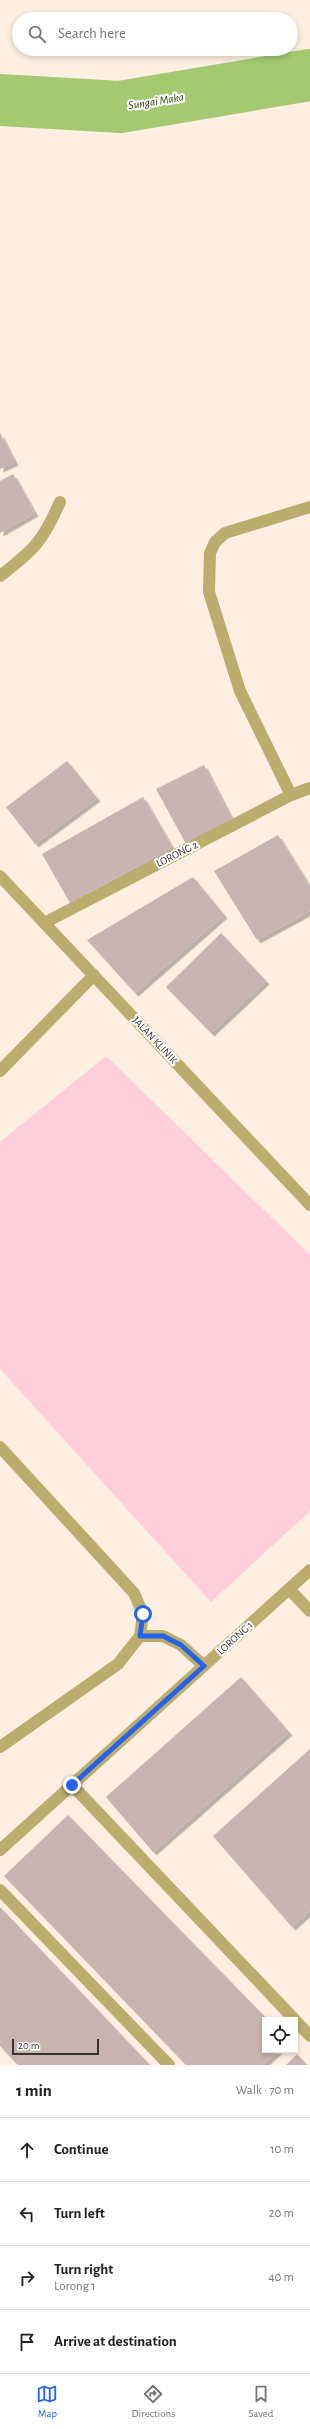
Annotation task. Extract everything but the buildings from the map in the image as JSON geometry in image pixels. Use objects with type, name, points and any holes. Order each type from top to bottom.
[{"type":"street","points":[[0,576],[28,555],[47,532],[60,502]]},
{"type":"street","points":[[291,795],[240,691],[209,592],[210,553],[215,542],[225,533],[310,507]]},
{"type":"street","name":"LORONG 2","points":[[44,923],[291,795],[310,788]]},
{"type":"street","name":"JALAN KLINIK","points":[[0,876],[310,1205]]},
{"type":"street","points":[[0,1071],[94,975]]},
{"type":"street","points":[[0,1447],[134,1593],[143,1614],[140,1636],[118,1664],[0,1747]]},
{"type":"street","name":"LORONG 1","points":[[0,1850],[310,1570]]},
{"type":"street","points":[[289,1589],[310,1611]]},
{"type":"street","points":[[140,1636],[163,1636],[181,1645],[204,1666]]},
{"type":"street","points":[[72,1785],[292,2017]]},
{"type":"street","points":[[0,1890],[169,2065]]},
{"type":"street","points":[[298,2023],[310,2036]]},
{"type":"shaded area","points":[[106,1056],[310,1255],[310,1511],[211,1602],[0,1369],[0,1142]]},
{"type":"waterway","name":"Sungai Maka","points":[[0,100],[120,107],[310,75]]},
{"type":"route","points":[[72,1785],[204,1666],[181,1645],[163,1636],[140,1636],[143,1614]]}]
